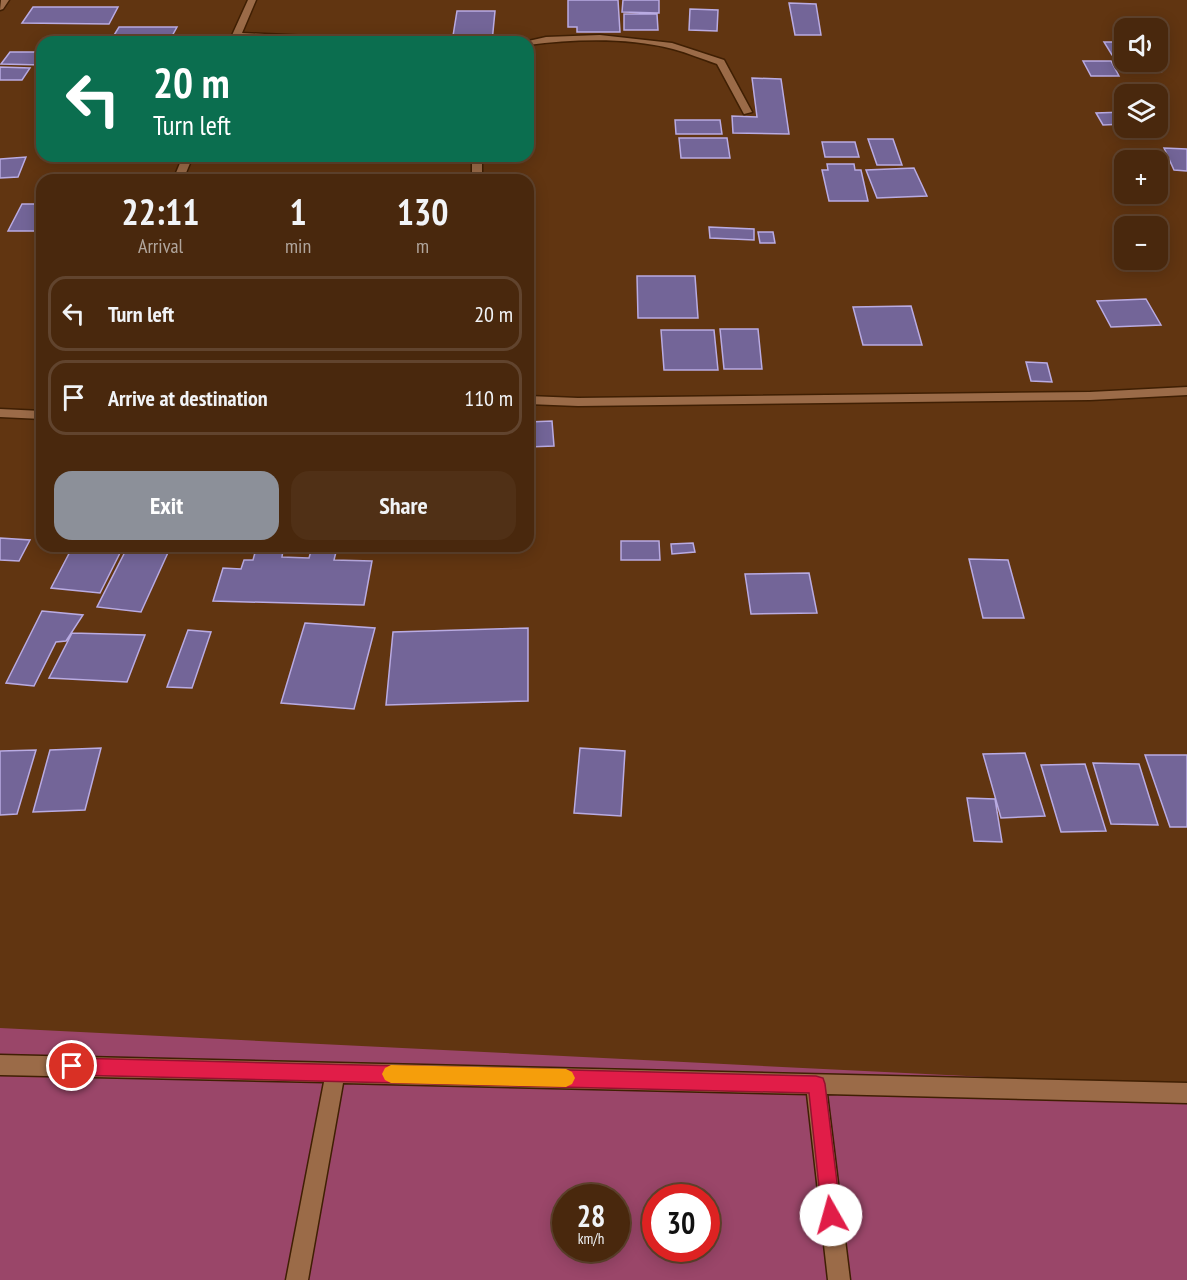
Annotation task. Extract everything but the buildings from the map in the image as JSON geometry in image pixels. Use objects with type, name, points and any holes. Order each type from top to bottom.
[{"type":"street","points":[[0,7],[5,0]]},
{"type":"street","points":[[236,36],[252,0]]},
{"type":"street","points":[[534,41],[620,39],[672,46],[721,62],[747,112]]},
{"type":"street","points":[[534,400],[578,402],[1090,396],[1187,390]]},
{"type":"street","points":[[0,413],[36,415]]},
{"type":"street","points":[[0,1065],[1187,1093]]},
{"type":"street","points":[[297,1280],[335,1072]]},
{"type":"street","points":[[816,1084],[839,1280]]},
{"type":"shaded area","points":[[0,1028],[1187,1087],[1187,1280],[0,1280]]},
{"type":"slow traffic","points":[[391,1074],[566,1078]]},
{"type":"route","points":[[72,1066],[816,1084],[831,1215]]}]
